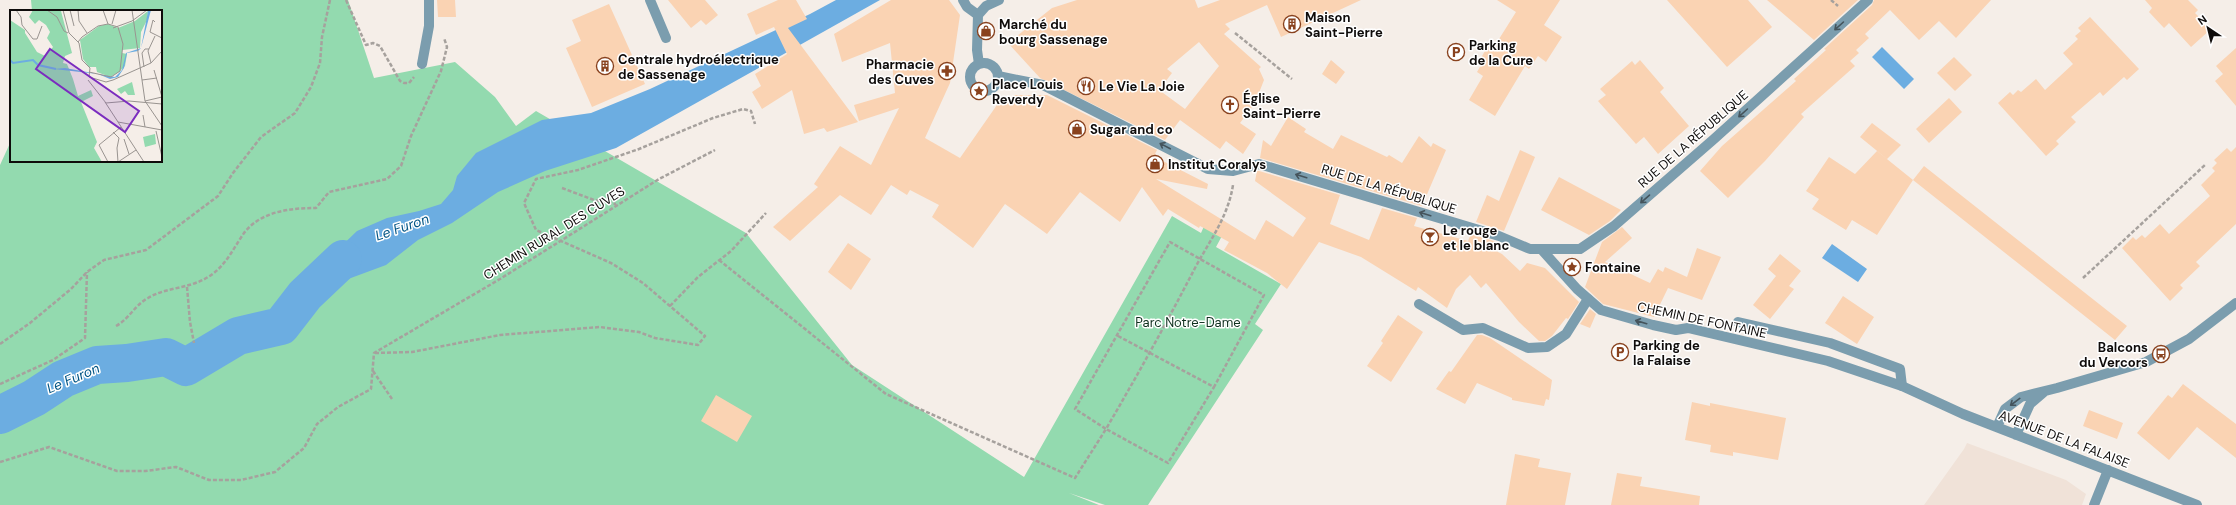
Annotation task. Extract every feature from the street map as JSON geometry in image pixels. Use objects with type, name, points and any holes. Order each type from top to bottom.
[{"type":"street","points":[[422,64],[429,26],[428,0]]},
{"type":"street","points":[[650,0],[666,38]]},
{"type":"street","points":[[963,0],[967,7],[978,15]]},
{"type":"street","points":[[979,64],[977,50],[978,15],[986,6],[999,0]]},
{"type":"street","name":"RUE DE LA RÉPUBLIQUE","points":[[998,76],[1043,84],[1208,169],[1233,171],[1260,164],[1499,236],[1530,249],[1580,249],[1614,226],[1714,139],[1868,0]]},
{"type":"street","points":[[979,64],[992,65],[998,76],[994,88],[986,91],[978,90],[972,85],[970,76],[972,68],[979,64]]},
{"type":"street","name":"CHEMIN DE FONTAINE","points":[[1542,250],[1588,299],[1601,310],[1676,330],[1688,328],[1828,361],[1902,386],[1923,395]]},
{"type":"street","points":[[1419,304],[1463,330],[1483,328],[1528,348],[1547,347],[1566,334],[1588,299]]},
{"type":"street","points":[[1997,428],[2006,409],[2012,402],[2031,393],[2044,392],[2146,362],[2189,339],[2236,303]]},
{"type":"street","points":[[1738,322],[1830,343],[1900,369],[1902,386]]},
{"type":"street","points":[[2016,435],[2030,404],[2044,392]]},
{"type":"street","name":"AVENUE DE LA FALAISE","points":[[1923,395],[1997,428],[2196,505]]},
{"type":"street","points":[[2094,505],[2108,470]]},
{"type":"path","points":[[0,344],[71,289],[87,272],[104,260],[146,250],[218,196],[233,173],[261,137],[295,113],[311,87],[320,63],[322,36],[330,0]]},
{"type":"path","points":[[346,0],[366,45],[373,43],[380,46],[400,81],[404,84],[409,83],[422,64]]},
{"type":"path","points":[[116,326],[126,321],[147,298],[162,291],[187,287],[208,277],[222,265],[245,233],[257,221],[269,215],[295,208],[316,208],[330,192],[387,179],[401,166],[411,136],[441,71],[447,47],[441,33],[429,26]]},
{"type":"path","points":[[1235,33],[1292,79]]},
{"type":"path","points":[[0,462],[49,447],[117,471],[145,472],[176,467],[209,480],[240,480],[275,472],[304,448],[317,424],[338,407],[371,389],[374,353],[412,352],[500,335],[600,327],[639,332],[655,338],[698,345],[705,336],[643,283],[562,240],[536,230],[524,203],[536,179],[578,170],[639,149],[713,118],[743,109],[751,111],[755,124]]},
{"type":"path","name":"CHEMIN RURAL DES CUVES","points":[[374,353],[500,279],[617,204],[659,179],[715,150]]},
{"type":"path","points":[[2083,278],[2205,165]]},
{"type":"path","points":[[720,260],[886,394],[1075,478],[1150,354],[1230,205],[1233,171]]},
{"type":"path","points":[[562,188],[594,200],[617,204]]},
{"type":"path","points":[[670,306],[698,277],[720,260],[766,213]]},
{"type":"path","points":[[1170,242],[1201,258],[1264,295],[1214,387],[1168,463],[1075,409],[1118,336],[1170,242]]},
{"type":"path","points":[[0,384],[53,360],[85,338],[87,272]]},
{"type":"path","points":[[187,287],[190,322],[194,343]]},
{"type":"path","points":[[1118,336],[1214,387]]},
{"type":"path","points":[[372,370],[392,399]]},
{"type":"shaded area","points":[[1967,443],[2066,480],[2086,494],[2082,505],[1924,505]]},
{"type":"green space","name":"Parc Notre-Dame","points":[[31,0],[348,0],[374,78],[455,62],[495,97],[516,126],[536,111],[746,233],[852,365],[1024,477],[1172,216],[1201,233],[1205,224],[1223,234],[1216,247],[1281,284],[1255,324],[1263,330],[1148,505],[1105,505],[1069,493],[1099,505],[0,505],[0,165],[10,143],[10,162],[162,162],[162,10],[32,10]]},
{"type":"water","points":[[836,0],[880,0],[616,148],[545,171],[498,192],[452,223],[418,240],[386,265],[305,295],[327,260],[357,231],[387,218],[419,211],[441,204],[453,190],[457,176],[476,153],[542,120],[591,113],[650,89],[810,14]]},
{"type":"water","points":[[1882,47],[1914,79],[1904,89],[1872,57]]},
{"type":"water","points":[[1832,244],[1867,269],[1858,282],[1822,258]]},
{"type":"building","points":[[437,0],[455,0],[456,17],[438,17]]},
{"type":"building","points":[[668,0],[705,0],[718,15],[706,25],[701,20],[691,28]]},
{"type":"building","points":[[778,0],[796,0],[807,19],[788,28],[858,122],[827,132],[824,128],[804,134],[792,90],[762,109],[752,92],[761,86],[755,74],[787,54],[774,27],[756,35],[747,14]]},
{"type":"building","points":[[891,0],[949,0],[960,15],[950,83],[925,138],[960,158],[999,102],[1015,95],[1047,95],[1157,150],[1155,154],[1162,158],[1161,160],[1208,184],[1207,189],[1156,179],[1255,240],[1266,220],[1293,237],[1306,218],[1255,181],[1257,171],[1259,171],[1340,195],[1330,224],[1369,240],[1382,208],[1417,218],[1414,226],[1468,241],[1471,234],[1497,242],[1499,243],[1496,251],[1502,254],[1520,271],[1527,263],[1545,268],[1579,302],[1568,319],[1566,318],[1552,336],[1545,341],[1539,341],[1519,322],[1486,283],[1481,288],[1470,275],[1456,289],[1447,308],[1418,287],[1416,291],[1361,257],[1319,242],[1287,289],[1267,273],[1224,250],[1229,242],[1200,226],[1199,228],[1168,209],[1163,216],[1142,187],[1120,222],[1080,192],[1047,234],[1005,204],[973,248],[932,217],[939,205],[910,190],[907,195],[891,185],[871,215],[840,195],[790,241],[773,227],[818,187],[814,184],[840,146],[871,165],[899,108],[859,121],[854,105],[895,93],[890,43],[842,62],[834,34]]},
{"type":"building","points":[[1077,0],[1195,0],[1198,8],[1220,0],[1361,0],[1281,37],[1267,5],[1225,24],[1230,29],[1224,34],[1261,67],[1259,69],[1264,80],[1257,98],[1258,99],[1240,123],[1256,134],[1243,154],[1226,141],[1220,149],[1180,120],[1165,140],[1040,78],[1008,43],[1052,8]],"holes":[[[1199,42],[1219,66],[1185,109],[1159,90],[1172,73],[1167,69]]]},
{"type":"building","points":[[1497,0],[1560,0],[1544,25],[1562,37],[1546,62],[1538,56],[1529,69],[1525,66],[1495,116],[1469,100],[1483,76],[1477,72],[1481,65],[1478,63],[1489,44],[1494,47],[1516,12]]},
{"type":"building","points":[[1667,0],[1748,0],[1772,27],[1727,67]]},
{"type":"building","points":[[1767,0],[1858,0],[1814,40]]},
{"type":"building","points":[[1874,0],[1991,0],[1956,38],[1939,21],[1919,40],[1890,10],[1865,34],[1869,38],[1856,50],[1859,53],[1850,61],[1855,66],[1801,114],[1804,117],[1765,161],[1728,198],[1700,171],[1722,146],[1796,81],[1794,79],[1872,5]]},
{"type":"building","points":[[2145,0],[2188,0],[2198,10],[2195,13],[2211,29],[2191,47],[2169,23],[2164,28],[2149,12],[2152,8]]},
{"type":"building","name":"Centrale hydroélectrique de Sassenage","points":[[609,4],[645,84],[592,107],[566,48],[581,41],[572,20]]},
{"type":"building","points":[[2090,17],[2139,69],[2127,80],[2124,77],[2103,96],[2100,92],[2071,117],[2076,122],[2056,141],[2059,144],[2046,156],[1998,103],[2010,92],[2013,95],[2018,90],[2021,92],[2036,79],[2045,90],[2073,64],[2063,53],[2078,39],[2075,36],[2081,31],[2078,28]]},
{"type":"building","points":[[2236,48],[2236,106],[2215,81],[2223,74],[2216,66]]},
{"type":"building","points":[[1954,57],[1972,75],[1955,91],[1937,73]]},
{"type":"building","points":[[1331,60],[1345,72],[1336,84],[1322,74]]},
{"type":"building","points":[[1640,60],[1664,88],[1660,92],[1689,126],[1658,154],[1644,137],[1636,144],[1598,101],[1606,95],[1600,89],[1632,61],[1635,65]]},
{"type":"building","points":[[1949,98],[1962,112],[1929,143],[1916,129]]},
{"type":"building","points":[[1288,117],[1306,129],[1304,132],[1333,149],[1341,135],[1387,157],[1389,155],[1402,163],[1419,136],[1431,147],[1433,143],[1446,150],[1422,206],[1260,158],[1263,140],[1271,146]]},
{"type":"building","points":[[1872,123],[1901,145],[1887,159],[1860,137]]},
{"type":"building","points":[[2236,147],[2236,224],[2196,262],[2200,266],[2180,285],[2183,288],[2170,301],[2122,248],[2133,237],[2136,240],[2142,235],[2145,238],[2160,224],[2169,234],[2210,196],[2201,185],[2215,171],[2212,168],[2217,163],[2214,160],[2227,148],[2231,152]]},
{"type":"building","points":[[1520,150],[1535,157],[1504,231],[1476,222],[1487,195],[1499,201]]},
{"type":"building","points":[[1877,151],[1913,180],[1877,235],[1852,220],[1846,230],[1812,209],[1819,199],[1806,191],[1829,157],[1855,174]]},
{"type":"building","points":[[1924,166],[2127,326],[2115,340],[1913,180]]},
{"type":"building","points":[[1559,177],[1621,210],[1610,221],[1589,235],[1541,210]]},
{"type":"building","points":[[1622,227],[1632,238],[1605,262],[1650,283],[1658,269],[1663,272],[1665,267],[1687,277],[1697,248],[1721,257],[1702,300],[1668,288],[1654,317],[1603,304],[1585,287],[1602,242]]},
{"type":"building","points":[[848,243],[871,259],[851,290],[828,272]]},
{"type":"building","points":[[1780,254],[1801,271],[1789,286],[1794,289],[1770,319],[1753,305],[1776,276],[1768,269]]},
{"type":"building","points":[[1843,296],[1874,317],[1857,344],[1825,323]]},
{"type":"building","points":[[1590,309],[1596,314],[1590,328],[1580,324]]},
{"type":"building","points":[[1398,315],[1423,332],[1391,382],[1367,366],[1383,343],[1381,341]]},
{"type":"building","points":[[1477,335],[1490,338],[1552,380],[1549,400],[1546,399],[1544,406],[1512,400],[1512,398],[1477,383],[1465,404],[1436,389],[1449,371],[1451,372]]},
{"type":"building","points":[[2183,384],[2236,424],[2236,458],[2197,427],[2169,460],[2137,433],[2168,395],[2172,398]]},
{"type":"building","points":[[716,395],[752,416],[737,442],[701,421]]},
{"type":"building","points":[[1692,402],[1710,406],[1710,403],[1786,418],[1778,460],[1733,452],[1733,456],[1710,452],[1711,445],[1685,440]]},
{"type":"building","points":[[2089,410],[2123,423],[2117,439],[2083,426]]},
{"type":"building","points":[[1515,454],[1540,459],[1538,467],[1571,473],[1565,505],[1506,505]]},
{"type":"building","points":[[1617,473],[1642,477],[1640,486],[1700,496],[1699,505],[1611,505]]},
{"type":"waterway","name":"Le Furon","points":[[0,415],[34,398],[63,379],[97,365],[127,363],[166,357],[186,367],[238,336],[281,326],[305,295],[343,259]]},
{"type":"place","name":"Maison Saint-Pierre","points":[[1292,24]]},
{"type":"place","name":"Marché du bourg Sassenage","points":[[986,31]]},
{"type":"place","name":"Parking de la Cure","points":[[1456,52]]},
{"type":"place","name":"Centrale hydroélectrique de Sassenage","points":[[605,66]]},
{"type":"place","name":"Pharmacie des Cuves","points":[[947,71]]},
{"type":"place","name":"Le Vie La Joie","points":[[1086,86]]},
{"type":"place","name":"Place Louis Reverdy","points":[[979,91]]},
{"type":"place","name":"Église Saint-Pierre","points":[[1230,105]]},
{"type":"place","name":"Sugar and co","points":[[1077,129]]},
{"type":"place","name":"Institut Coralys","points":[[1155,164]]},
{"type":"place","name":"Le rouge et le blanc","points":[[1430,237]]},
{"type":"place","name":"Fontaine","points":[[1572,267]]},
{"type":"place","name":"Parking de la Falaise","points":[[1620,352]]},
{"type":"place","name":"Balcons du Vercors","points":[[2161,354]]}]
